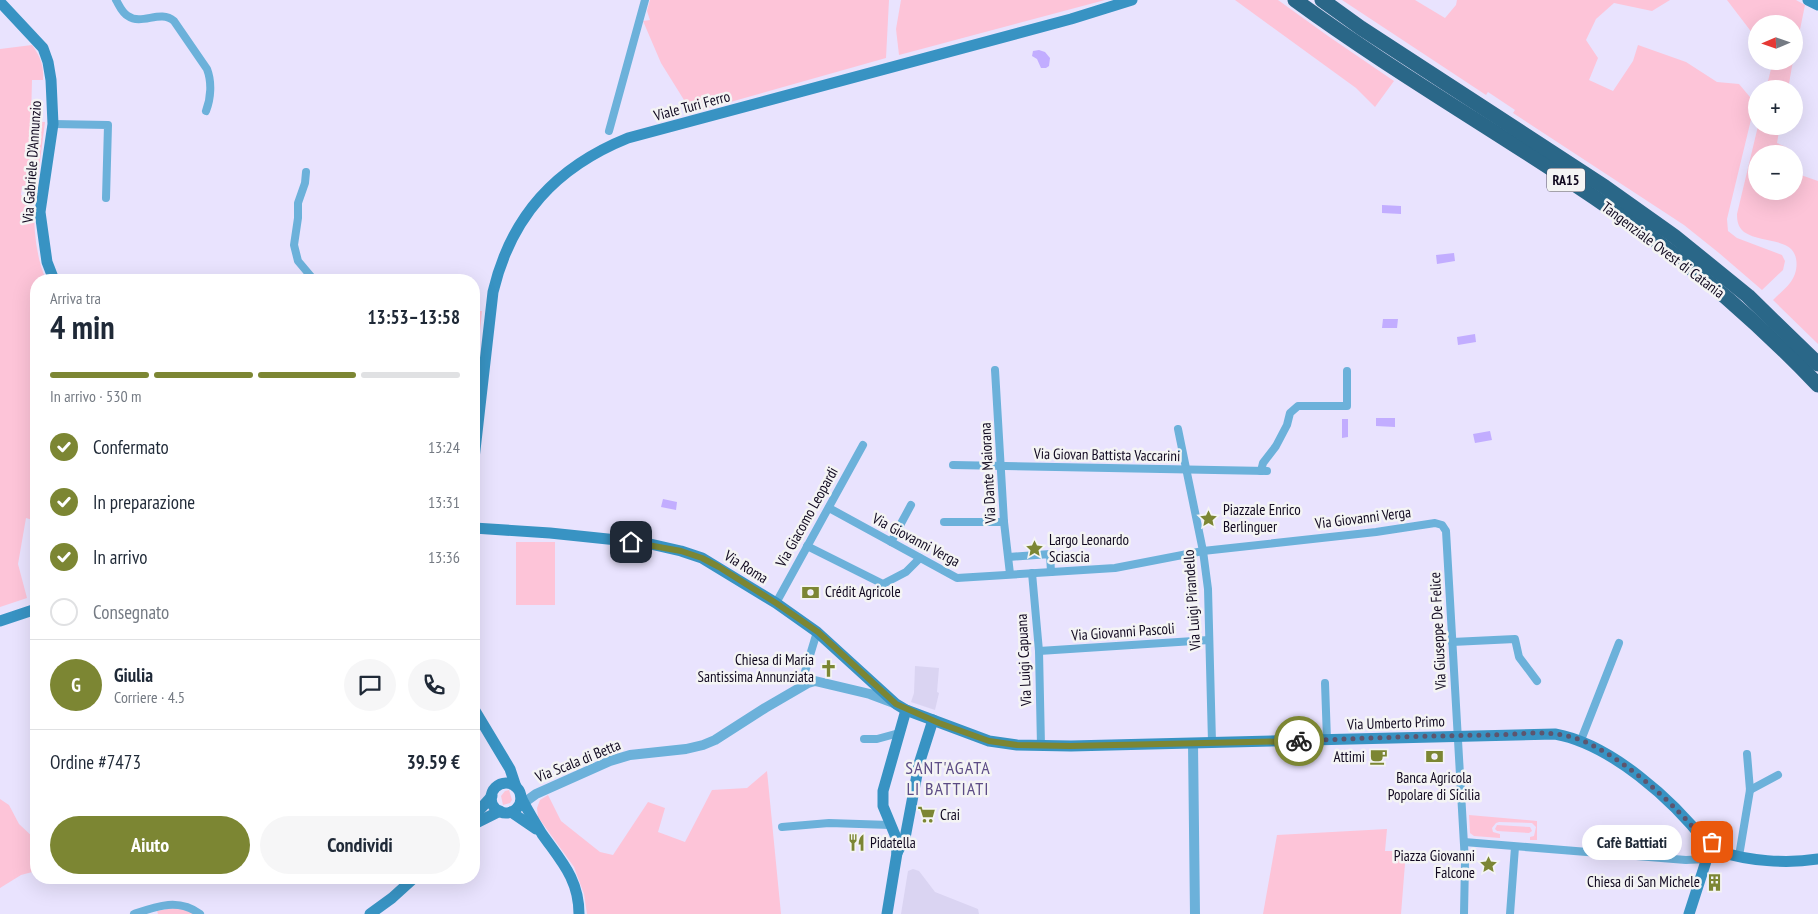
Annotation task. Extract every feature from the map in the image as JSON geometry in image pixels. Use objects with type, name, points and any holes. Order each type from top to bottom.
[{"type":"highway","name":"Tangenziale Ovest di Catania","points":[[1295,0],[1351,40],[1597,200],[1663,247],[1736,306],[1786,352],[1818,385]]},
{"type":"highway","name":"Tangenziale Ovest di Catania","points":[[1322,0],[1361,28],[1605,187],[1674,236],[1748,296],[1818,364]]},
{"type":"main road","name":"Viale Turi Ferro","points":[[480,406],[493,292],[499,268],[508,246],[533,205],[562,176],[580,162],[628,138],[1071,19],[1132,0]]},
{"type":"main road","points":[[1808,0],[1818,5]]},
{"type":"main road","name":"Via Gabriele D'Annunzio","points":[[0,2],[43,48],[48,62],[51,80],[53,124],[40,212],[47,262],[52,274]]},
{"type":"main road","name":"Via Roma","points":[[480,528],[550,533],[646,543],[702,558],[776,603],[818,632],[902,707]]},
{"type":"main road","points":[[0,621],[30,611]]},
{"type":"main road","points":[[887,914],[897,853],[895,835],[883,806],[882,791],[900,733],[902,707]]},
{"type":"main road","name":"Via Umberto Primo","points":[[902,707],[989,741],[1041,746],[1193,744],[1555,734],[1581,740],[1608,754],[1649,784],[1697,831],[1710,852]]},
{"type":"main road","points":[[480,719],[510,769],[515,803],[534,820],[542,834]]},
{"type":"main road","points":[[897,853],[907,831],[919,764],[933,720]]},
{"type":"main road","points":[[480,809],[499,786],[502,772],[501,756]]},
{"type":"main road","points":[[499,786],[508,784],[515,803],[562,860],[577,894],[579,914]]},
{"type":"main road","points":[[492,796],[494,805],[515,803]]},
{"type":"main road","points":[[480,821],[515,803]]},
{"type":"main road","points":[[891,827],[907,831]]},
{"type":"main road","points":[[1689,914],[1710,852],[1792,860],[1818,859]]},
{"type":"main road","points":[[370,914],[407,884]]},
{"type":"street","points":[[116,0],[126,16],[135,20],[169,16],[174,21],[210,76],[210,103],[206,111]]},
{"type":"street","points":[[609,131],[645,0]]},
{"type":"street","points":[[53,124],[108,125],[106,198]]},
{"type":"street","points":[[306,172],[305,183],[298,203],[294,245],[298,261],[309,274]]},
{"type":"street","name":"Via Dante Maiorana","points":[[995,370],[1004,522],[1010,574]]},
{"type":"street","name":"Via Giovan Battista Vaccarini","points":[[953,465],[1264,471],[1263,463],[1276,446],[1287,425],[1290,413],[1298,406],[1347,406],[1347,371]]},
{"type":"street","name":"Via Luigi Pirandello","points":[[1178,429],[1203,551],[1208,589],[1212,742]]},
{"type":"street","name":"Via Giacomo Leopardi","points":[[776,603],[863,445]]},
{"type":"street","points":[[891,542],[911,505]]},
{"type":"street","name":"Via Giovanni Verga","points":[[828,508],[957,578],[1115,568],[1203,551],[1376,532],[1435,523],[1442,526]]},
{"type":"street","points":[[944,522],[1004,522]]},
{"type":"street","name":"Via Giuseppe De Felice","points":[[1442,526],[1446,531],[1464,842],[1464,914]]},
{"type":"street","points":[[807,546],[882,584],[906,572],[920,558]]},
{"type":"street","points":[[1009,557],[1050,554],[1051,572]]},
{"type":"street","name":"Via Luigi Capuana","points":[[1032,573],[1039,651],[1041,746]]},
{"type":"street","points":[[818,632],[804,675],[812,682],[870,694],[902,707]]},
{"type":"street","name":"Via Giovanni Pascoli","points":[[1039,651],[1209,640]]},
{"type":"street","points":[[1452,642],[1515,640],[1519,657],[1537,681]]},
{"type":"street","points":[[1581,740],[1619,643]]},
{"type":"street","name":"Via Scala di Betta","points":[[515,803],[610,761],[630,755],[686,749],[703,745],[715,740],[765,708],[812,682]]},
{"type":"street","points":[[1325,683],[1327,740]]},
{"type":"street","points":[[864,739],[877,739],[900,733]]},
{"type":"street","points":[[1193,744],[1194,914]]},
{"type":"street","points":[[1739,856],[1750,790],[1746,754]]},
{"type":"street","points":[[1750,790],[1778,775]]},
{"type":"street","points":[[534,820],[533,807],[536,794]]},
{"type":"street","points":[[782,828],[829,823],[891,827]]},
{"type":"street","points":[[1464,842],[1519,848],[1686,860],[1710,852]]},
{"type":"street","points":[[1510,914],[1519,848]]},
{"type":"street","points":[[134,914],[156,906],[175,904],[191,907],[200,914]]},
{"type":"shaded area","points":[[650,0],[889,0],[886,58],[688,114],[684,100],[661,63],[643,21],[650,20],[647,11]]},
{"type":"shaded area","points":[[901,0],[1105,0],[899,55],[896,29]]},
{"type":"shaded area","points":[[1235,0],[1278,0],[1394,81],[1375,107],[1356,88]]},
{"type":"shaded area","points":[[1342,0],[1415,0],[1445,18],[1456,5],[1457,0],[1670,0],[1652,11],[1614,3],[1596,19],[1586,40],[1598,58],[1589,80],[1613,91],[1633,61],[1638,45],[1686,62],[1717,82],[1739,84],[1748,95],[1748,132],[1727,219],[1728,231],[1737,238],[1782,255],[1785,261],[1783,270],[1762,290],[1684,225],[1513,113],[1515,110],[1488,92],[1486,95]]},
{"type":"shaded area","points":[[1727,0],[1796,0],[1805,5],[1803,15],[1748,15],[1748,28]]},
{"type":"shaded area","points":[[32,45],[37,53],[43,70],[43,80],[32,80],[31,121],[45,122],[37,185],[22,186],[21,195],[34,207],[36,244],[44,274],[30,274],[30,519],[26,518],[18,564],[27,598],[0,607],[0,49]]},
{"type":"shaded area","points":[[1033,51],[1045,52],[1050,58],[1049,66],[1046,68],[1041,68],[1037,59],[1032,56]]},
{"type":"shaded area","points":[[1771,70],[1791,70],[1790,80],[1768,80]]},
{"type":"shaded area","points":[[1756,135],[1778,135],[1777,143],[1781,145],[1753,145]]},
{"type":"shaded area","points":[[1748,168],[1748,200],[1803,200],[1803,176],[1818,181],[1818,344],[1773,300],[1793,278],[1796,268],[1796,257],[1793,252],[1785,245],[1744,232],[1738,224],[1737,214]]},
{"type":"shaded area","points":[[1382,205],[1401,206],[1401,214],[1382,213]]},
{"type":"shaded area","points":[[1454,253],[1455,261],[1437,264],[1436,255]]},
{"type":"shaded area","points":[[480,311],[482,311],[480,332]]},
{"type":"shaded area","points":[[1383,319],[1398,319],[1397,328],[1382,328]]},
{"type":"shaded area","points":[[1475,334],[1476,342],[1458,345],[1457,337]]},
{"type":"shaded area","points":[[1376,418],[1395,418],[1395,427],[1376,426]]},
{"type":"shaded area","points":[[1342,419],[1348,419],[1348,437],[1342,438]]},
{"type":"shaded area","points":[[1490,431],[1492,440],[1475,443],[1473,434]]},
{"type":"shaded area","points":[[663,499],[677,502],[676,510],[661,507]]},
{"type":"shaded area","points":[[516,542],[555,542],[555,605],[516,605]]},
{"type":"shaded area","points":[[915,666],[939,668],[937,692],[939,693],[935,710],[911,702],[914,693]]},
{"type":"shaded area","points":[[767,771],[781,914],[587,914],[584,894],[574,867],[538,817],[537,808],[540,800],[548,795],[561,821],[600,852],[613,855],[648,802],[665,808],[658,832],[685,842],[712,790],[747,788]]},
{"type":"shaded area","points":[[509,790],[512,800],[510,803],[503,805],[501,796],[505,791]]},
{"type":"shaded area","points":[[0,799],[9,805],[19,824],[30,834],[30,873],[21,875],[0,888]]},
{"type":"shaded area","points":[[1469,815],[1537,821],[1537,840],[1530,840],[1530,837],[1534,836],[1536,827],[1532,823],[1499,822],[1492,828],[1493,832],[1500,834],[1500,838],[1474,836],[1470,833]]},
{"type":"shaded area","points":[[1497,825],[1530,827],[1532,831],[1529,833],[1497,831],[1495,829]]},
{"type":"shaded area","points":[[1387,829],[1385,851],[1406,851],[1401,914],[1263,914],[1277,835]]},
{"type":"shaded area","points":[[913,869],[919,871],[935,892],[978,909],[979,914],[901,914],[908,871]]},
{"type":"shaded area","points":[[178,907],[195,914],[158,914],[157,911]]},
{"type":"way so far","points":[[1299,741],[1431,736],[1555,734],[1569,736],[1608,754],[1628,768],[1649,784],[1697,831],[1707,844],[1712,842]]},
{"type":"place","name":"Piazzale Enrico Berlinguer","points":[[1209,519]]},
{"type":"place","name":"Largo Leonardo Sciascia","points":[[1035,549]]},
{"type":"place","name":"Crédit Agricole","points":[[811,592]]},
{"type":"place","name":"Chiesa di Maria Santissima Annunziata","points":[[828,669]]},
{"type":"place","name":"Attimi","points":[[1379,757]]},
{"type":"place","name":"Banca Agricola Popolare di Sicilia","points":[[1434,757]]},
{"type":"place","name":"Crai","points":[[926,815]]},
{"type":"place","name":"Cafè Battiati","points":[[1712,842]]},
{"type":"place","name":"Pidatella","points":[[856,843]]},
{"type":"place","name":"Piazza Giovanni Falcone","points":[[1489,865]]},
{"type":"place","name":"Chiesa di San Michele","points":[[1714,882]]},
{"type":"district","name":"SANT'AGATA LI BATTIATI","points":[[948,778]]},
{"type":"route","points":[[631,542],[646,543],[681,551],[702,558],[719,567],[818,632],[896,704],[906,710],[989,741],[1017,745],[1070,746],[1299,741]]}]
